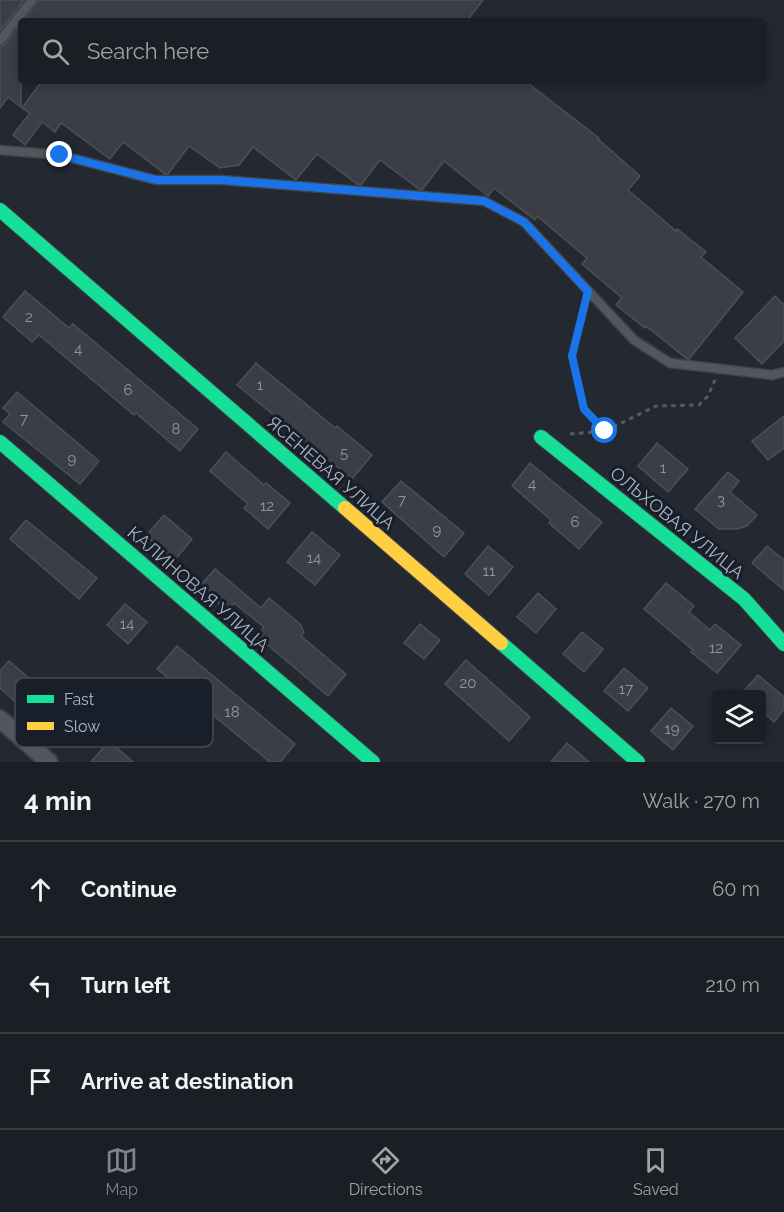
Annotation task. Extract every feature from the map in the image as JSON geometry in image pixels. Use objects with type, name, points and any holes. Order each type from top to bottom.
[{"type":"street","name":"ЯСЕНЕВАЯ УЛИЦА","points":[[0,210],[638,762]]},
{"type":"street","name":"ОЛЬХОВАЯ УЛИЦА","points":[[541,437],[744,599],[784,644]]},
{"type":"street","name":"КАЛИНОВАЯ УЛИЦА","points":[[0,442],[374,762]]},
{"type":"street","points":[[0,719],[15,732]]},
{"type":"street","points":[[32,747],[49,762]]},
{"type":"lane","points":[[0,41],[32,0]]},
{"type":"lane","points":[[0,150],[60,155],[156,180],[222,180],[484,201],[524,222],[634,340],[670,363],[772,375],[784,372]]},
{"type":"path","points":[[588,291],[572,356],[584,409],[605,431]]},
{"type":"path","points":[[541,437],[605,431],[656,406],[699,405],[708,396],[720,369]]},
{"type":"building","points":[[0,0],[24,0],[0,31]]},
{"type":"building","points":[[38,0],[483,0],[469,18],[26,18]]},
{"type":"building","points":[[18,28],[18,84],[21,84],[21,107],[8,97],[0,108],[0,47],[5,45]]},
{"type":"building","points":[[40,84],[529,84],[599,138],[640,176],[628,190],[676,231],[677,229],[706,252],[701,257],[743,292],[689,359],[616,305],[622,298],[582,264],[587,258],[537,216],[535,220],[494,188],[488,196],[444,161],[422,190],[380,160],[361,185],[357,184],[317,154],[296,180],[253,147],[239,165],[220,168],[189,146],[168,174],[165,174],[123,142],[110,159],[61,123],[55,132],[42,122],[25,145],[13,135],[30,113],[22,108]]},
{"type":"building","points":[[25,291],[69,328],[73,324],[198,429],[180,451],[39,335],[32,342],[3,317]]},
{"type":"building","points":[[775,296],[784,305],[784,341],[762,364],[735,338]]},
{"type":"building","points":[[256,363],[335,428],[337,426],[372,455],[352,479],[237,385]]},
{"type":"building","points":[[17,392],[99,461],[80,484],[3,422],[10,414],[3,408]]},
{"type":"building","points":[[784,416],[784,448],[768,460],[752,441]]},
{"type":"building","points":[[657,443],[688,469],[668,492],[638,466]]},
{"type":"building","points":[[226,452],[264,485],[266,483],[290,503],[268,529],[244,508],[248,504],[210,471]]},
{"type":"building","points":[[530,463],[602,522],[579,549],[549,523],[551,520],[512,486]]},
{"type":"building","points":[[728,472],[739,481],[730,492],[757,515],[747,526],[737,529],[719,529],[695,509]]},
{"type":"building","points":[[401,481],[464,533],[444,557],[382,502]]},
{"type":"building","points":[[164,515],[192,539],[175,560],[146,536]]},
{"type":"building","points":[[26,520],[97,578],[79,599],[10,539]]},
{"type":"building","points":[[312,532],[340,555],[315,585],[287,562]]},
{"type":"building","points":[[488,546],[513,567],[489,595],[465,574]]},
{"type":"building","points":[[767,546],[784,560],[784,590],[752,563]]},
{"type":"building","points":[[215,569],[261,608],[269,598],[300,624],[304,632],[301,636],[346,674],[328,696],[257,636],[264,627],[234,603],[227,611],[199,587]]},
{"type":"building","points":[[666,583],[694,606],[689,612],[710,630],[715,624],[741,645],[717,673],[644,609]]},
{"type":"building","points":[[538,593],[556,609],[536,633],[517,617]]},
{"type":"building","points":[[125,604],[147,622],[128,644],[107,625]]},
{"type":"building","points":[[420,624],[440,640],[424,659],[404,643]]},
{"type":"building","points":[[582,632],[603,649],[584,672],[563,654]]},
{"type":"building","points":[[177,646],[295,744],[280,762],[270,762],[213,715],[213,678],[168,678],[157,669]]},
{"type":"building","points":[[466,660],[530,717],[509,741],[445,684]]},
{"type":"building","points":[[9,661],[29,678],[15,678],[15,701],[0,688],[0,671]]},
{"type":"building","points":[[624,668],[648,688],[628,711],[604,691]]},
{"type":"building","points":[[758,675],[784,697],[784,709],[774,722],[766,715],[766,690],[745,690]]},
{"type":"building","points":[[671,708],[693,726],[673,750],[651,731]]},
{"type":"building","points":[[567,743],[589,762],[551,762]]},
{"type":"building","points":[[104,747],[116,747],[133,762],[91,762]]},
{"type":"traffic: fast","points":[[0,210],[345,508]]},
{"type":"traffic: fast","points":[[541,437],[744,599],[784,644]]},
{"type":"traffic: fast","points":[[0,442],[373,762]]},
{"type":"traffic: fast","points":[[501,643],[638,762]]},
{"type":"traffic: slow","points":[[345,508],[501,643]]},
{"type":"route","points":[[60,155],[156,180],[222,180],[484,201],[524,222],[588,291],[572,356],[584,409],[605,431]]}]
